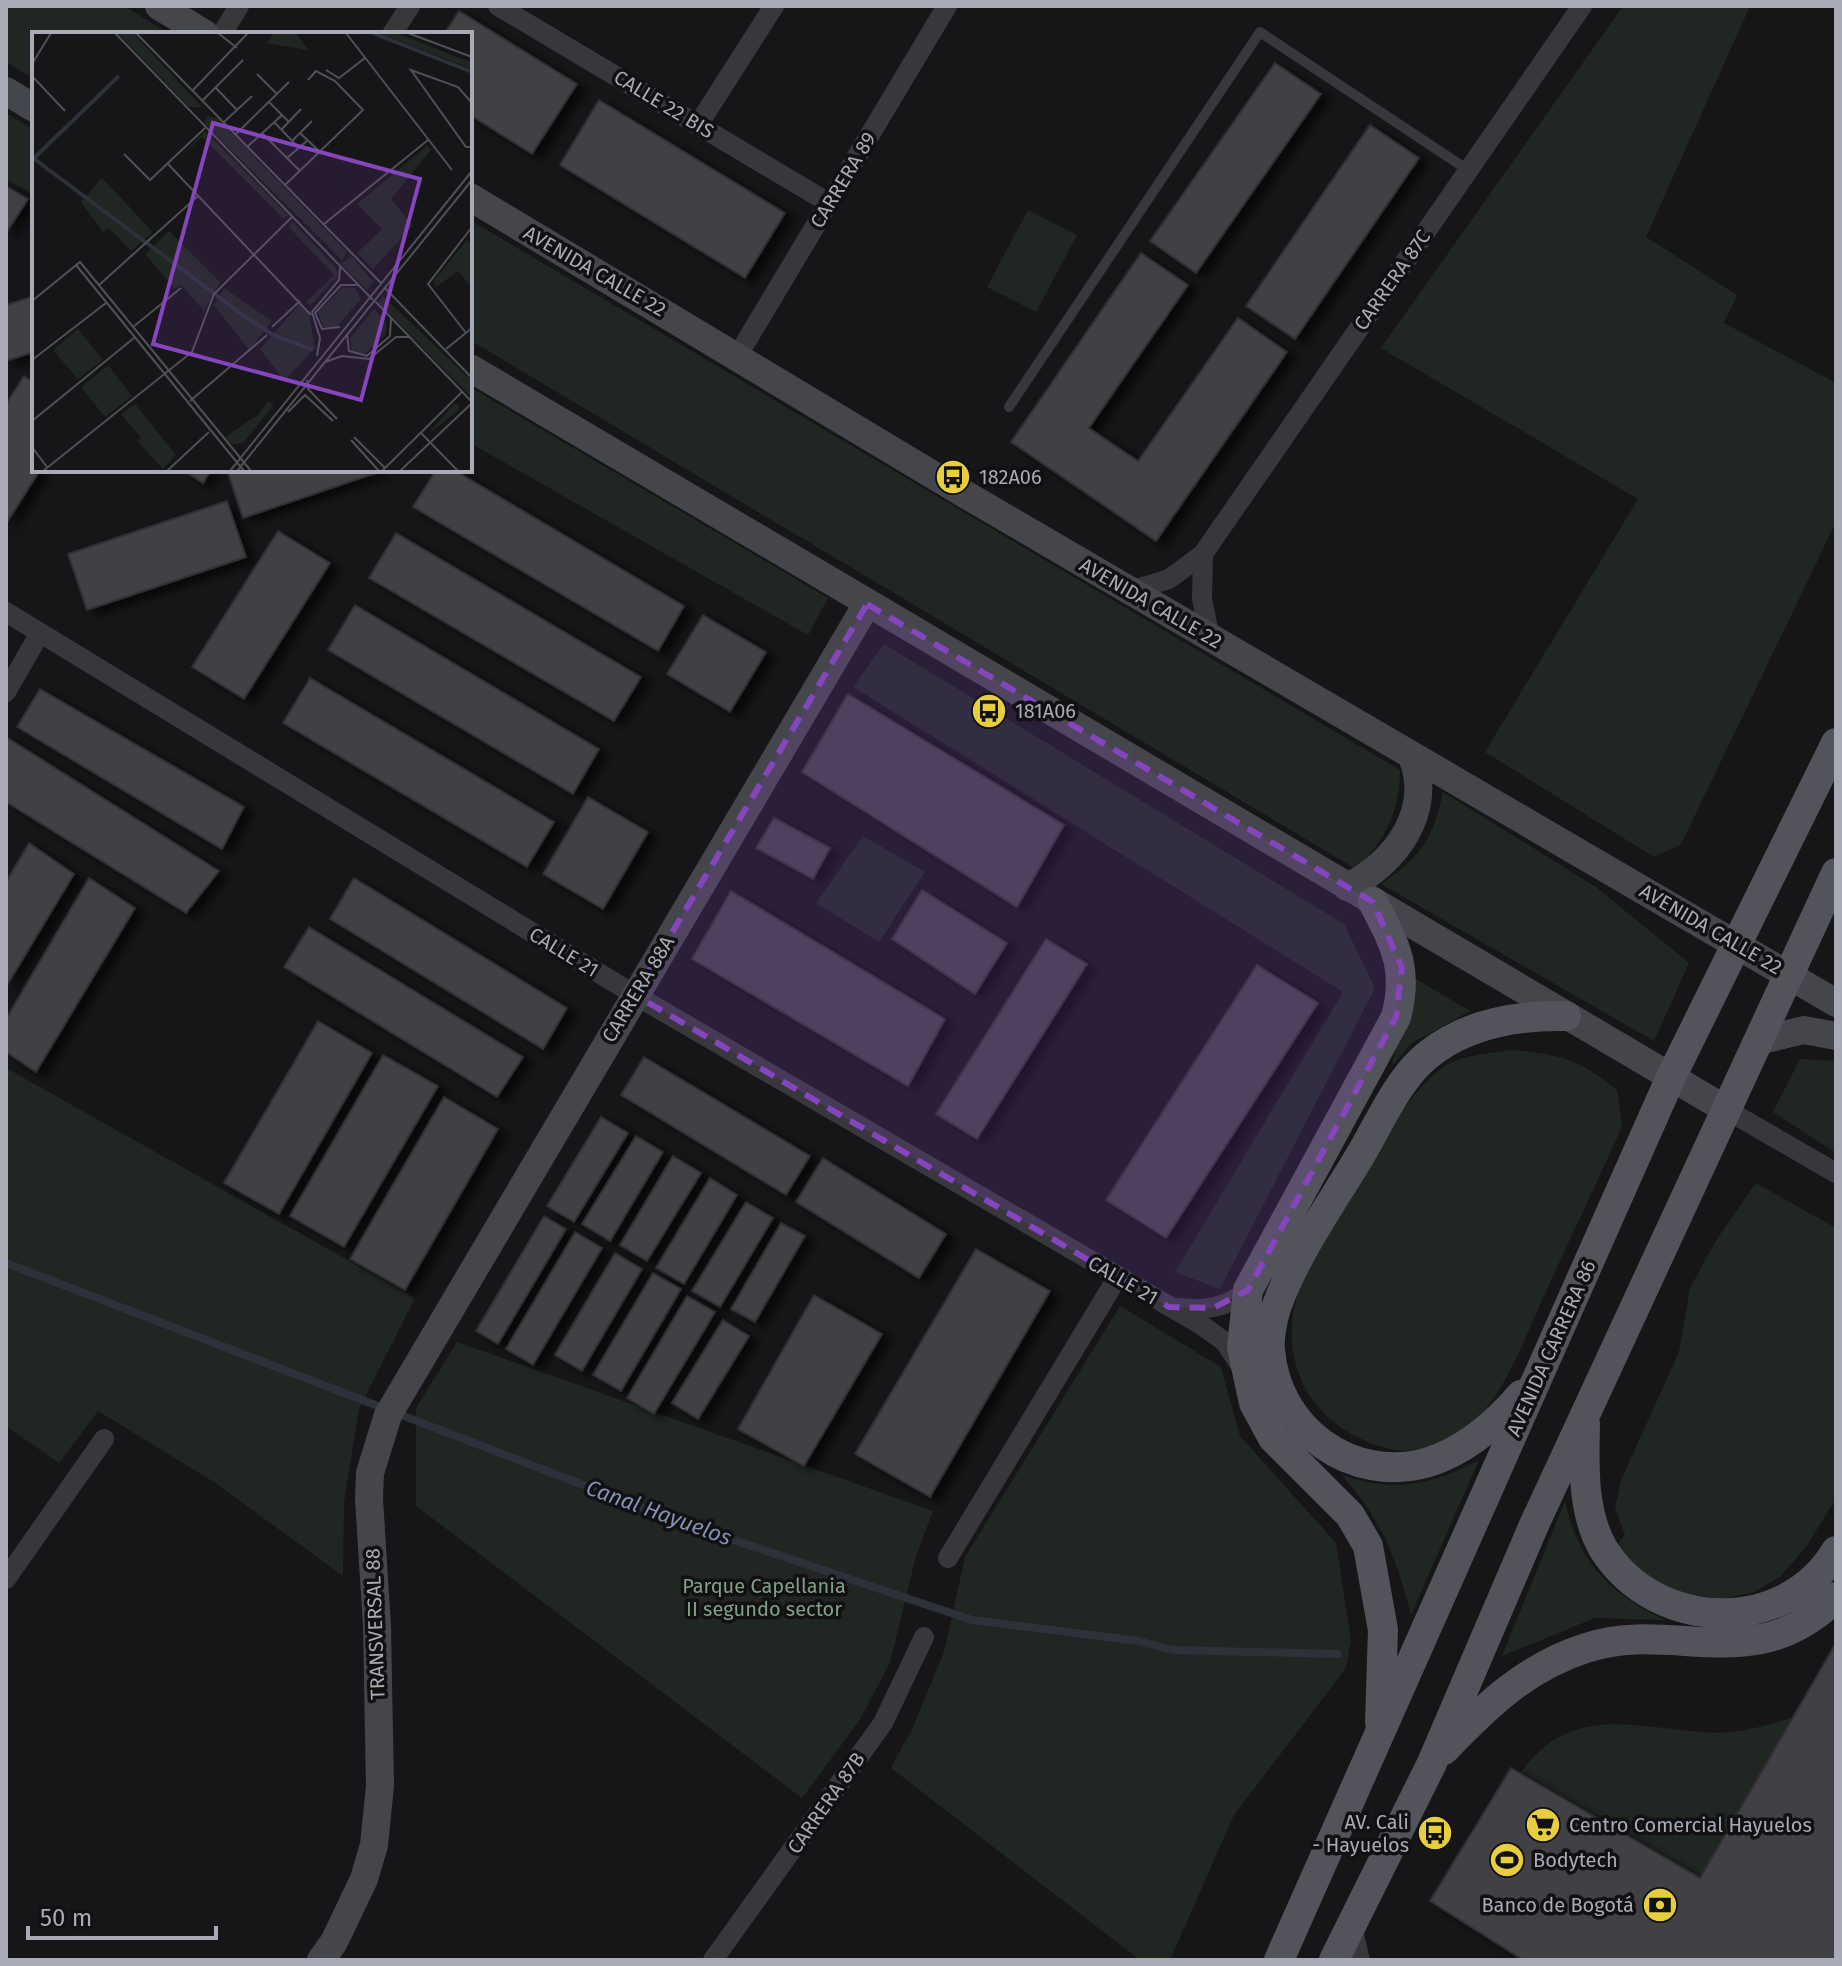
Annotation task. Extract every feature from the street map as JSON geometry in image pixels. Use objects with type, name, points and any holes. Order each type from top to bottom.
[{"type":"main road","points":[[159,6],[202,32]]},
{"type":"main road","points":[[6,91],[32,107]]},
{"type":"main road","name":"AVENIDA CALLE 22","points":[[472,198],[1130,591],[1836,1003]]},
{"type":"main road","points":[[472,369],[1727,1110]]},
{"type":"main road","name":"CARRERA 88A","points":[[409,1374],[867,604]]},
{"type":"main road","name":"AVENIDA CARRERA 86","points":[[1279,1960],[1671,1077],[1836,743]]},
{"type":"main road","points":[[1347,887],[1371,875],[1407,834],[1418,792],[1412,757]]},
{"type":"main road","points":[[1334,1960],[1432,1763],[1585,1415],[1836,873]]},
{"type":"main road","points":[[1373,902],[1402,968],[1404,989],[1396,1017],[1248,1290],[1242,1347],[1254,1403],[1273,1438],[1350,1515],[1368,1546],[1383,1630],[1378,1742]]},
{"type":"main road","points":[[1538,1375],[1508,1410],[1457,1451],[1428,1462],[1397,1467],[1369,1465],[1336,1455],[1300,1427],[1275,1381],[1269,1348],[1276,1309],[1314,1233],[1402,1086],[1425,1056],[1460,1034],[1498,1022],[1531,1015],[1566,1016]]},
{"type":"main road","points":[[1758,1041],[1804,1030],[1836,1036]]},
{"type":"main road","name":"TRANSVERSAL 88","points":[[321,1960],[334,1942],[364,1879],[374,1845],[380,1786],[370,1473],[388,1415],[409,1374]]},
{"type":"main road","points":[[1585,1415],[1587,1497],[1595,1531],[1619,1569],[1663,1600],[1695,1612],[1740,1613],[1777,1605],[1822,1574],[1836,1551]]},
{"type":"main road","points":[[1432,1763],[1492,1700],[1522,1677],[1588,1647],[1628,1640],[1745,1643],[1789,1629],[1822,1611],[1836,1597]]},
{"type":"street","points":[[223,32],[239,6]]},
{"type":"street","points":[[393,32],[410,6]]},
{"type":"street","name":"CALLE 22 BIS","points":[[498,6],[829,203]]},
{"type":"street","name":"CARRERA 89","points":[[738,355],[947,6]]},
{"type":"street","name":"CARRERA 87C","points":[[1130,591],[1169,579],[1203,554],[1582,6]]},
{"type":"street","points":[[698,125],[768,8]]},
{"type":"street","points":[[1203,554],[1202,599],[1210,638]]},
{"type":"street","name":"CALLE 21","points":[[6,612],[635,995],[1169,1307],[1225,1342],[1246,1375]]},
{"type":"street","points":[[6,692],[40,633]]},
{"type":"street","points":[[1727,1110],[1836,1173]]},
{"type":"street","points":[[948,1558],[1117,1278]]},
{"type":"street","name":"CALLE 21","points":[[1169,1307],[1213,1308],[1231,1304],[1248,1290]]},
{"type":"street","points":[[6,1579],[104,1439]]},
{"type":"street","name":"CARRERA 87B","points":[[713,1960],[883,1723],[924,1637]]},
{"type":"street","points":[[1351,1922],[1360,1960]]},
{"type":"lane","points":[[1009,407],[1260,32],[1468,170]]},
{"type":"highlighted area","points":[[867,604],[1373,902],[1402,968],[1396,1017],[1248,1290],[1213,1308],[1169,1307],[635,995]]},
{"type":"green space","points":[[6,6],[124,6],[166,32],[32,32],[32,78],[6,62]]},
{"type":"green space","points":[[1623,6],[1750,6],[1646,237],[1737,295],[1724,323],[1836,383],[1836,522],[1686,834],[1680,845],[1654,857],[1485,752],[1638,499],[1381,348]]},
{"type":"green space","points":[[6,113],[32,129],[32,194],[6,179]]},
{"type":"green space","points":[[1028,210],[1077,235],[1036,312],[987,287]]},
{"type":"green space","points":[[472,221],[1400,770],[1397,799],[1389,824],[1356,869],[472,341]]},
{"type":"green space","points":[[472,388],[828,598],[808,635],[472,444]]},
{"type":"green space","points":[[884,644],[1344,924],[1375,988],[1220,1289],[1175,1272],[1343,992],[853,687]]},
{"type":"green space","points":[[1443,792],[1596,887],[1689,963],[1654,1041],[1381,884],[1406,865],[1423,846],[1435,822]]},
{"type":"green space","points":[[863,836],[925,872],[879,942],[816,903]]},
{"type":"green space","points":[[1416,979],[1470,1011],[1412,1043],[1391,1067]]},
{"type":"green space","points":[[1509,1050],[1555,1056],[1591,1071],[1617,1090],[1622,1127],[1517,1356],[1485,1410],[1455,1437],[1429,1448],[1403,1451],[1363,1440],[1340,1427],[1321,1410],[1306,1390],[1292,1342],[1293,1316],[1300,1288],[1318,1250],[1418,1091],[1452,1062]]},
{"type":"green space","points":[[1800,1059],[1836,1061],[1836,1153],[1773,1112]]},
{"type":"green space","points":[[6,1068],[415,1298],[359,1409],[344,1502],[343,1576],[214,1482],[98,1411],[59,1463],[6,1426]]},
{"type":"green space","points":[[1756,1183],[1836,1228],[1836,1499],[1806,1547],[1780,1577],[1754,1592],[1722,1599],[1664,1590],[1614,1549],[1625,1535],[1615,1508],[1621,1480],[1679,1352],[1690,1288],[1717,1239]]},
{"type":"green space","points":[[1120,1306],[1221,1367],[1240,1436],[1336,1543],[1351,1640],[1346,1668],[1234,1815],[1170,1960],[1140,1960],[891,1768],[913,1727],[944,1652],[965,1557]]},
{"type":"green space","name":"Parque Capellania II segundo sector","points":[[457,1342],[933,1511],[916,1556],[890,1663],[859,1721],[802,1798],[416,1506],[416,1408]]},
{"type":"green space","points":[[1479,1460],[1411,1615],[1385,1539],[1367,1507],[1341,1474],[1376,1484],[1411,1484],[1445,1476]]},
{"type":"green space","points":[[1565,1501],[1579,1543],[1599,1574],[1627,1599],[1665,1620],[1595,1618],[1502,1656]]},
{"type":"green space","points":[[1793,1717],[1700,1878],[1521,1772],[1540,1751],[1561,1736],[1582,1728],[1627,1725],[1725,1732],[1760,1727]]},
{"type":"building","points":[[459,11],[577,84],[532,154],[472,116],[472,32],[445,32]]},
{"type":"building","points":[[1275,63],[1321,94],[1196,273],[1150,241]]},
{"type":"building","points":[[599,100],[785,213],[745,278],[560,165]]},
{"type":"building","points":[[1370,125],[1419,158],[1295,339],[1246,306]]},
{"type":"building","points":[[6,186],[28,199],[6,233]]},
{"type":"building","points":[[1141,253],[1188,285],[1089,428],[1138,461],[1238,318],[1287,352],[1156,541],[1011,442]]},
{"type":"building","points":[[32,297],[32,353],[6,361],[6,305]]},
{"type":"building","points":[[24,376],[32,382],[32,472],[39,472],[6,524],[6,404]]},
{"type":"building","points":[[186,472],[210,472],[203,483]]},
{"type":"building","points":[[228,472],[379,472],[243,518]]},
{"type":"building","points":[[435,472],[457,472],[684,606],[658,651],[413,507]]},
{"type":"building","points":[[227,501],[246,557],[87,610],[68,554]]},
{"type":"building","points":[[278,531],[330,563],[244,699],[192,667]]},
{"type":"building","points":[[396,533],[641,677],[614,721],[369,578]]},
{"type":"building","points":[[355,605],[599,749],[573,794],[328,650]]},
{"type":"building","points":[[703,615],[766,652],[730,712],[667,674]]},
{"type":"building","points":[[310,678],[554,822],[527,867],[283,723]]},
{"type":"building","points":[[40,689],[244,807],[222,849],[17,727]]},
{"type":"building","points":[[848,694],[1064,825],[1017,907],[802,772]]},
{"type":"building","points":[[6,737],[219,871],[186,913],[6,802]]},
{"type":"building","points":[[588,797],[648,832],[603,909],[543,874]]},
{"type":"building","points":[[774,818],[830,848],[813,879],[756,848]]},
{"type":"building","points":[[29,843],[74,874],[6,987],[6,882]]},
{"type":"building","points":[[89,878],[135,908],[36,1072],[6,1052],[6,1019]]},
{"type":"building","points":[[354,878],[567,1008],[543,1049],[330,919]]},
{"type":"building","points":[[922,890],[1007,943],[975,994],[892,939]]},
{"type":"building","points":[[731,891],[945,1019],[908,1086],[692,959]]},
{"type":"building","points":[[309,927],[523,1057],[497,1097],[284,967]]},
{"type":"building","points":[[1046,939],[1087,964],[977,1139],[936,1114]]},
{"type":"building","points":[[1257,965],[1318,1003],[1166,1238],[1106,1200]]},
{"type":"building","points":[[318,1021],[372,1053],[279,1214],[224,1183]]},
{"type":"building","points":[[383,1055],[438,1086],[344,1247],[290,1216]]},
{"type":"building","points":[[644,1057],[810,1156],[786,1195],[621,1095]]},
{"type":"building","points":[[444,1097],[498,1129],[405,1290],[350,1259]]},
{"type":"building","points":[[601,1117],[628,1133],[574,1222],[547,1206]]},
{"type":"building","points":[[636,1136],[663,1152],[610,1241],[582,1224]]},
{"type":"building","points":[[673,1156],[701,1173],[647,1261],[620,1245]]},
{"type":"building","points":[[823,1158],[946,1234],[919,1278],[796,1202]]},
{"type":"building","points":[[710,1178],[737,1195],[684,1284],[656,1268]]},
{"type":"building","points":[[746,1202],[773,1218],[720,1307],[692,1291]]},
{"type":"building","points":[[544,1216],[566,1229],[498,1344],[476,1331]]},
{"type":"building","points":[[781,1223],[805,1236],[755,1322],[731,1309]]},
{"type":"building","points":[[575,1232],[602,1248],[533,1365],[506,1349]]},
{"type":"building","points":[[976,1249],[1050,1291],[930,1497],[855,1454]]},
{"type":"building","points":[[615,1253],[642,1269],[582,1371],[555,1355]]},
{"type":"building","points":[[653,1273],[681,1289],[621,1391],[593,1375]]},
{"type":"building","points":[[814,1295],[882,1334],[804,1466],[738,1429]]},
{"type":"building","points":[[687,1296],[715,1312],[654,1414],[627,1398]]},
{"type":"building","points":[[723,1320],[749,1336],[698,1419],[672,1403]]},
{"type":"building","name":"Centro Comercial Hayuelos","points":[[1836,1643],[1836,1960],[1523,1960],[1430,1901],[1511,1768],[1700,1878]]},
{"type":"waterway","name":"Canal Hayuelos","points":[[6,1263],[677,1521],[972,1620],[1138,1641],[1173,1650],[1338,1654]]},
{"type":"place","name":"182A06","points":[[953,477]]},
{"type":"place","name":"181A06","points":[[989,711]]},
{"type":"place","name":"Centro Comercial Hayuelos","points":[[1543,1825]]},
{"type":"place","name":"AV. Cali - Hayuelos","points":[[1435,1833]]},
{"type":"place","name":"Bodytech","points":[[1507,1860]]},
{"type":"place","name":"Banco de Bogotá","points":[[1660,1905]]}]
